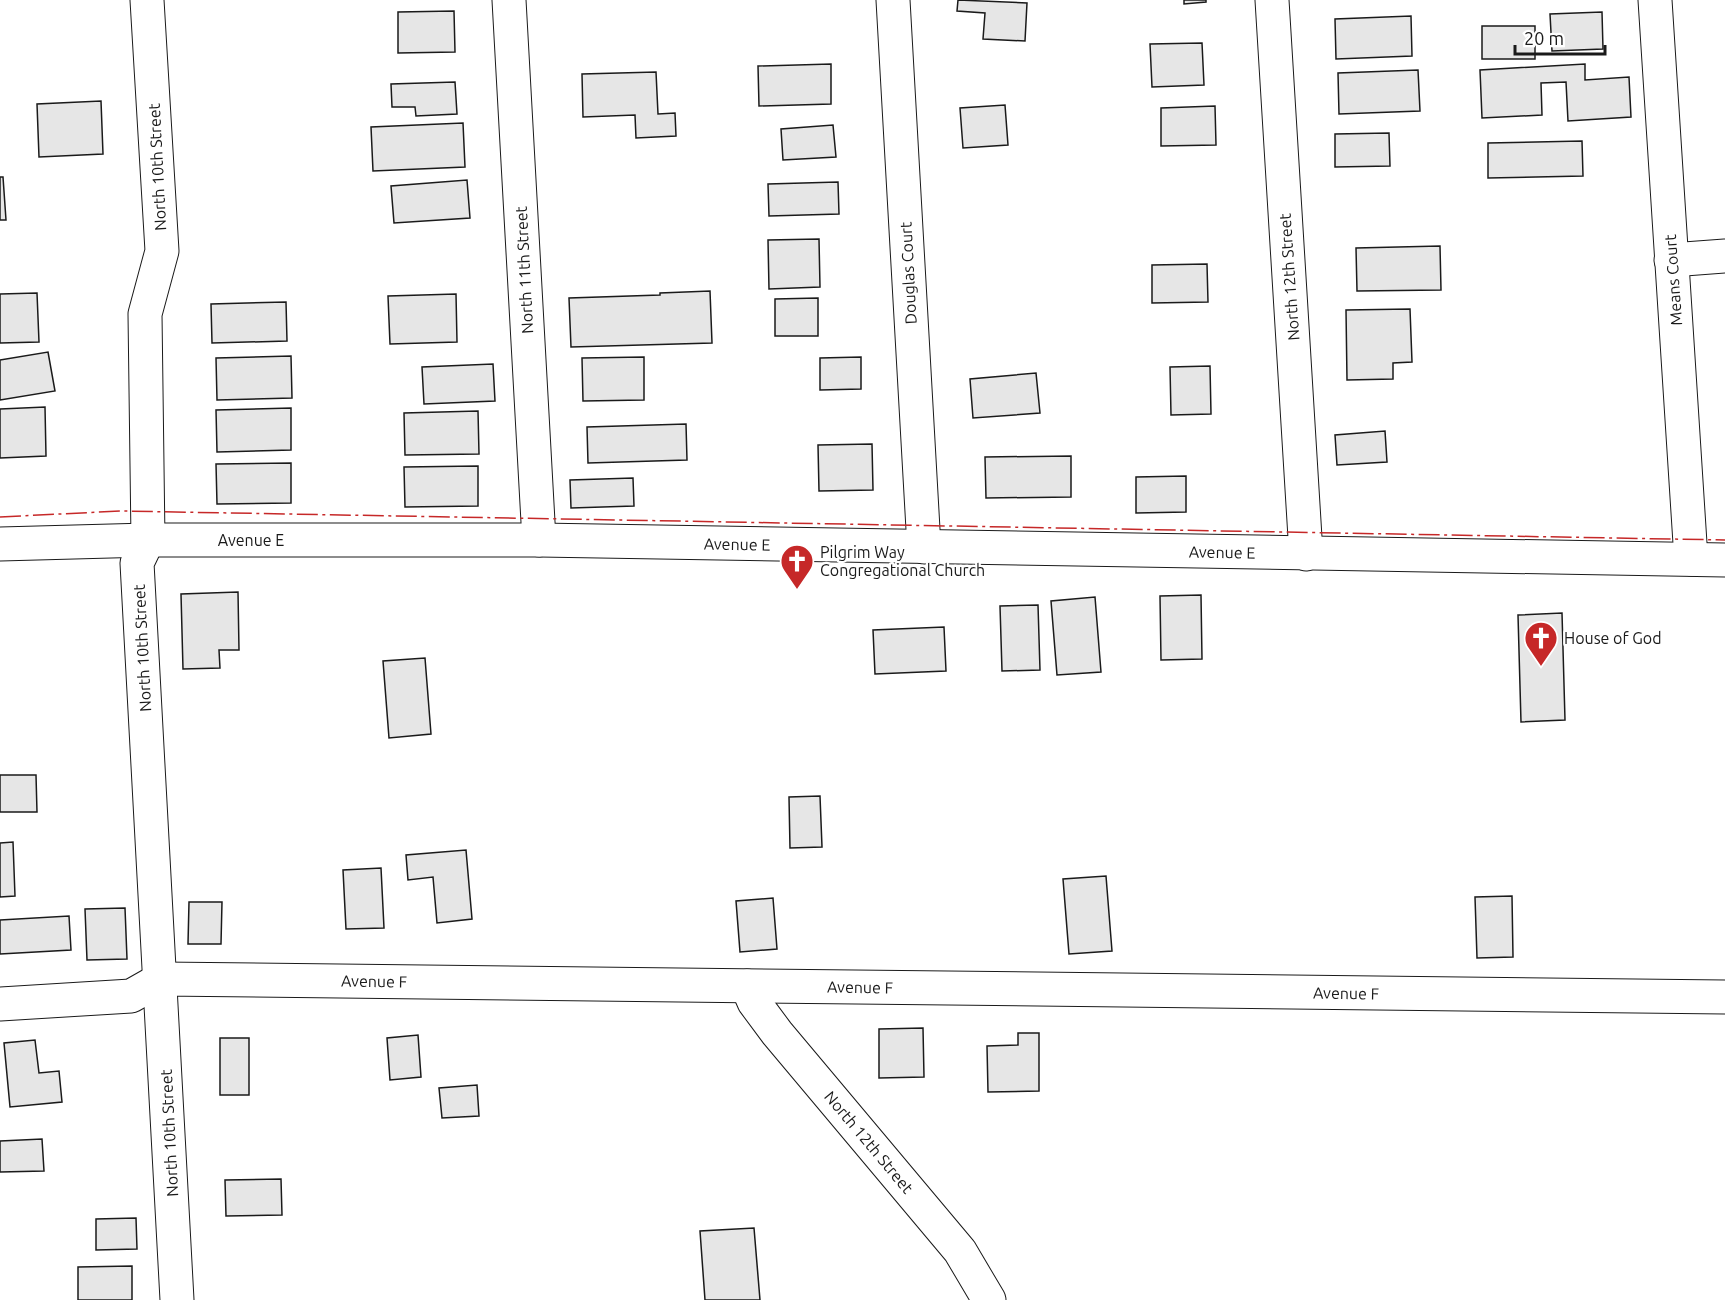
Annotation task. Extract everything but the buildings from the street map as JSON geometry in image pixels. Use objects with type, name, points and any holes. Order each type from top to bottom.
[{"type":"street","name":"North 10th Street","points":[[147,0],[162,251],[145,314],[148,540],[137,563],[177,1300]]},
{"type":"street","name":"North 11th Street","points":[[509,0],[539,540]]},
{"type":"street","name":"Douglas Court","points":[[892,0],[924,547]]},
{"type":"street","name":"North 12th Street","points":[[1272,0],[1306,554]]},
{"type":"street","name":"Means Court","points":[[1654,0],[1691,559]]},
{"type":"street","points":[[1671,260],[1725,256]]},
{"type":"street","name":"Avenue E","points":[[0,544],[148,540],[539,540],[1725,560]]},
{"type":"street","points":[[0,1004],[131,996],[161,979]]},
{"type":"street","name":"Avenue F","points":[[161,979],[1725,997]]},
{"type":"street","name":"North 12th Street","points":[[747,986],[754,1002],[777,1033],[960,1251],[989,1300]]},
{"type":"power","points":[[0,517],[121,511],[1725,540]]},
{"type":"place","name":"Pilgrim Way Congregational Church","points":[[797,590]]},
{"type":"place","name":"House of God","points":[[1541,667]]}]
